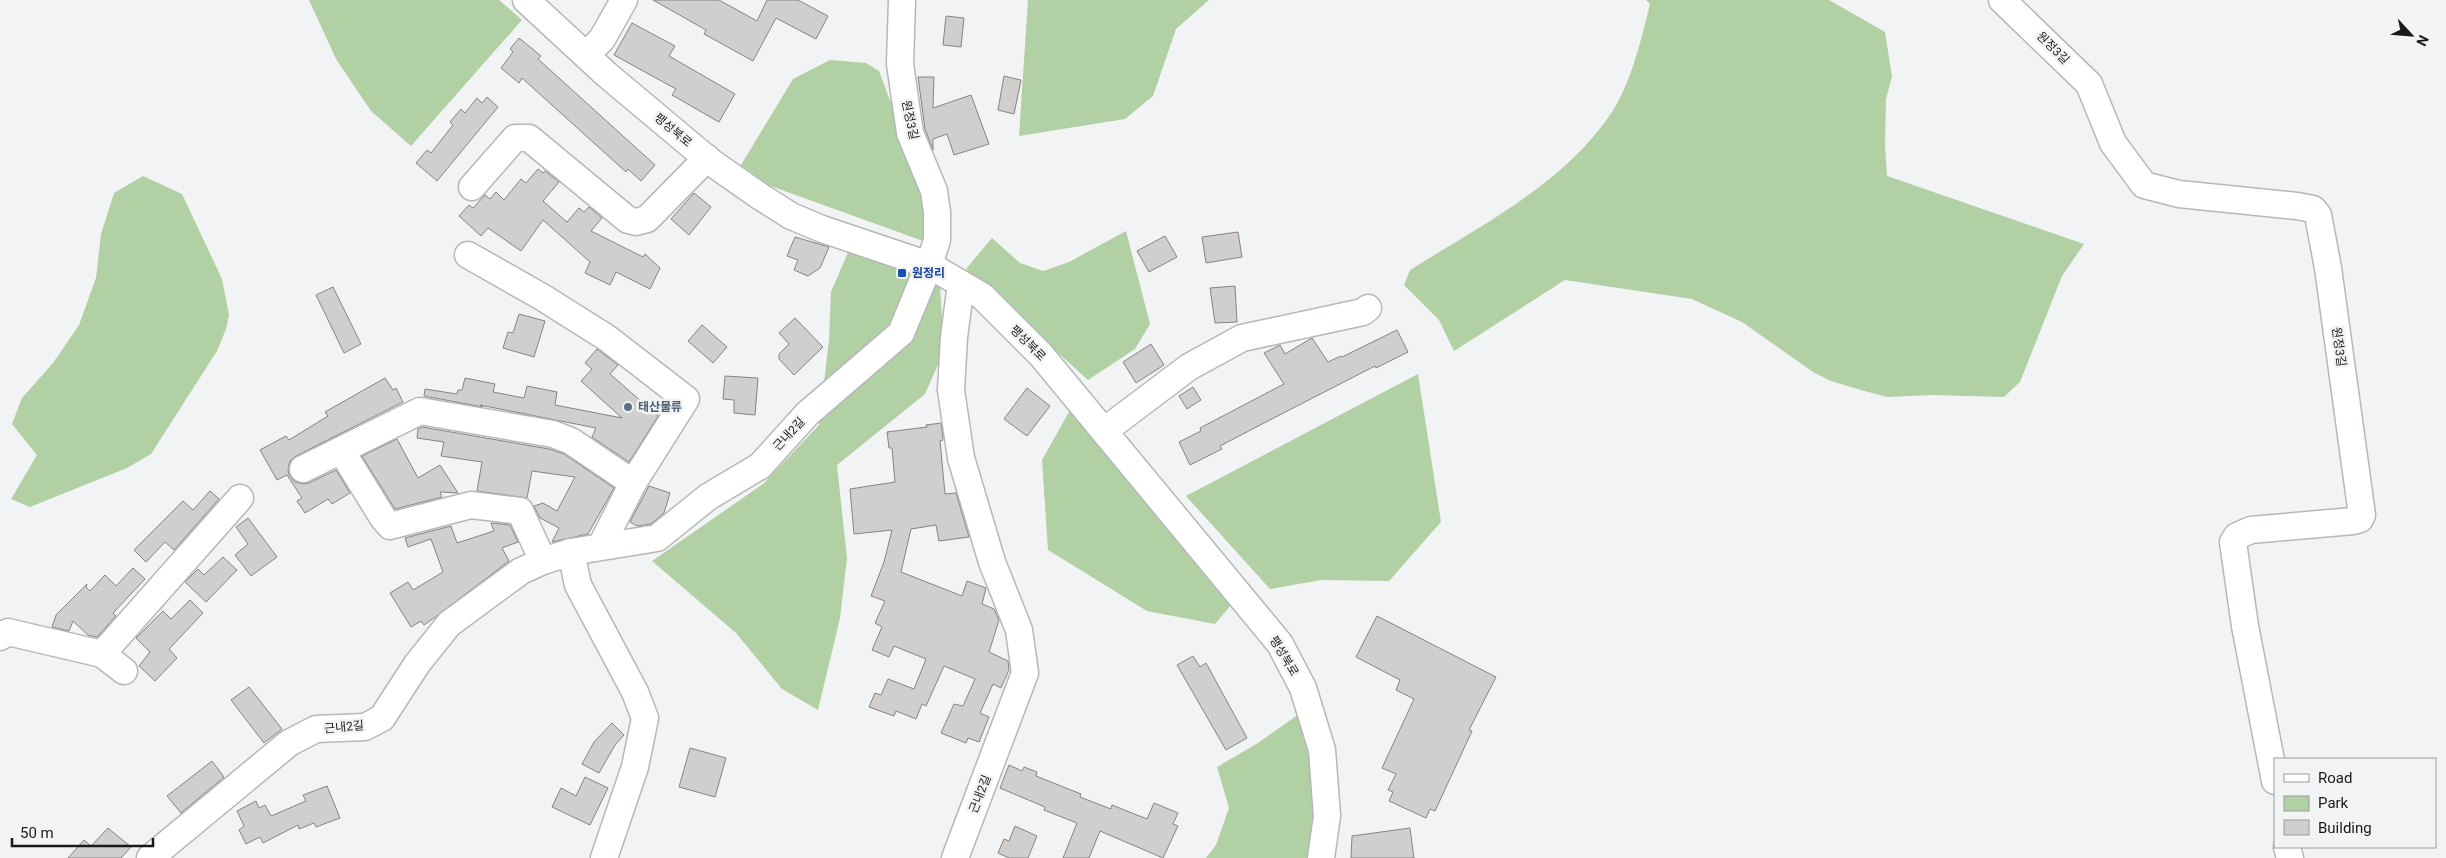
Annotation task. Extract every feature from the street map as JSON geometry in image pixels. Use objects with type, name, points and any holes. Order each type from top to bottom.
[{"type":"street","name":"팽성북로","points":[[526,0],[586,55],[707,158],[791,216],[822,229],[929,265],[982,296],[1041,355],[1280,644],[1303,688],[1322,750],[1327,816],[1321,858]]},
{"type":"street","points":[[586,55],[602,39],[624,0]]},
{"type":"street","name":"원정3길","points":[[902,0],[900,64],[910,133],[934,191],[938,212],[937,240],[929,265]]},
{"type":"street","name":"원정3길","points":[[2002,0],[2089,84],[2113,143],[2144,185],[2179,194],[2298,206],[2313,209],[2318,215],[2328,268],[2362,515],[2360,519],[2353,521],[2251,530],[2237,536],[2233,542],[2245,626],[2274,776]]},
{"type":"street","points":[[472,187],[515,138],[530,138],[628,220],[636,222],[647,219],[707,158]]},
{"type":"street","points":[[468,255],[542,297],[607,338],[686,399],[633,483],[601,546]]},
{"type":"street","name":"근내2길","points":[[150,858],[289,743],[316,729],[365,727],[382,718],[417,664],[449,624],[521,571],[543,561],[571,552],[657,538],[708,497],[760,466],[807,414],[901,334],[929,265]]},
{"type":"street","name":"근내2길","points":[[955,858],[1025,673],[1018,630],[992,562],[961,458],[951,390],[954,338],[962,284]]},
{"type":"street","points":[[1104,431],[1189,367],[1242,338],[1363,312],[1368,308]]},
{"type":"street","points":[[303,469],[420,411],[553,434],[571,441],[633,483]]},
{"type":"street","points":[[341,450],[382,518],[390,526],[471,505],[520,510],[543,561]]},
{"type":"street","points":[[102,654],[240,498]]},
{"type":"street","points":[[571,552],[578,585],[635,692],[644,718],[635,768],[604,858]]},
{"type":"street","points":[[0,637],[8,632],[102,654],[124,671]]},
{"type":"green space","points":[[309,0],[499,0],[522,20],[411,146],[371,111],[336,59]]},
{"type":"green space","points":[[1028,0],[1209,0],[1176,29],[1153,96],[1125,119],[1019,136]]},
{"type":"green space","points":[[1646,0],[1829,0],[1885,32],[1892,76],[1886,99],[1885,145],[1887,176],[2084,244],[2062,276],[2020,382],[2004,397],[1932,395],[1887,397],[1831,381],[1813,372],[1742,322],[1692,299],[1565,280],[1454,351],[1439,320],[1404,285],[1410,270],[1520,201],[1570,161],[1592,138],[1612,112],[1625,88],[1650,4]]},
{"type":"green space","points":[[830,60],[866,63],[879,71],[931,210],[923,241],[768,185],[741,165],[793,79]]},
{"type":"green space","points":[[143,176],[182,194],[222,279],[229,315],[226,329],[217,351],[151,454],[127,468],[30,507],[11,499],[37,455],[12,424],[22,398],[53,363],[79,325],[96,278],[101,234],[114,193]]},
{"type":"green space","points":[[1126,231],[1150,324],[1135,349],[1088,380],[966,269],[992,238],[1020,263],[1043,271],[1069,262]]},
{"type":"green space","points":[[849,250],[940,285],[944,351],[925,394],[837,465],[847,558],[840,618],[818,710],[782,689],[736,633],[652,561],[763,484],[819,425],[829,340],[831,292]]},
{"type":"green space","points":[[1418,374],[1441,522],[1389,581],[1321,580],[1270,589],[1186,496]]},
{"type":"green space","points":[[1074,403],[1236,599],[1215,624],[1147,611],[1048,550],[1042,460]]},
{"type":"green space","points":[[1299,714],[1312,773],[1313,836],[1309,858],[1206,858],[1216,845],[1229,808],[1217,767],[1258,743]]},
{"type":"building","points":[[653,0],[719,0],[757,21],[767,0],[798,0],[828,16],[816,39],[776,18],[753,61],[704,34],[706,30]]},
{"type":"building","points":[[946,16],[964,18],[961,47],[943,45]]},
{"type":"building","points":[[632,23],[675,46],[669,56],[735,94],[719,122],[672,95],[676,89],[614,55]]},
{"type":"building","points":[[519,38],[541,56],[538,59],[655,165],[641,181],[628,169],[626,172],[522,78],[519,83],[501,68],[513,52],[510,49]]},
{"type":"building","points":[[1004,76],[1021,80],[1014,114],[998,110]]},
{"type":"building","points":[[918,77],[934,77],[933,108],[971,95],[989,144],[954,155],[947,134],[933,139],[933,150],[925,129]]},
{"type":"building","points":[[487,97],[498,107],[437,181],[416,163],[427,150],[431,153],[453,125],[450,122],[461,109],[465,113],[477,98],[482,103]]},
{"type":"building","points":[[538,169],[543,173],[545,171],[559,182],[543,201],[567,222],[579,208],[584,212],[589,207],[602,218],[591,231],[643,257],[645,254],[660,268],[650,289],[616,272],[610,285],[585,273],[590,262],[543,220],[521,251],[488,228],[481,236],[459,216],[469,205],[473,208],[485,195],[490,199],[496,192],[504,200],[521,179],[526,183]]},
{"type":"building","points":[[694,193],[711,207],[689,235],[671,219]]},
{"type":"building","points":[[1238,232],[1242,257],[1206,263],[1202,237]]},
{"type":"building","points":[[1165,236],[1177,257],[1149,272],[1137,251]]},
{"type":"building","points":[[795,237],[829,247],[820,268],[808,276],[794,270],[798,260],[787,256]]},
{"type":"building","points":[[1235,286],[1237,322],[1215,323],[1210,288]]},
{"type":"building","points":[[333,287],[361,344],[344,353],[316,295]]},
{"type":"building","points":[[519,314],[545,321],[534,357],[503,348],[508,332],[513,333]]},
{"type":"building","points":[[795,318],[823,347],[794,375],[779,359],[779,354],[789,344],[779,333]]},
{"type":"building","points":[[702,325],[727,347],[713,363],[688,341]]},
{"type":"building","points":[[1397,330],[1408,352],[1376,368],[1375,366],[1264,423],[1220,446],[1222,449],[1190,465],[1179,442],[1201,431],[1200,428],[1284,384],[1264,353],[1280,345],[1285,354],[1312,338],[1328,362]]},
{"type":"building","points":[[1151,344],[1164,365],[1136,383],[1123,362]]},
{"type":"building","points":[[597,349],[618,365],[610,374],[658,416],[629,462],[592,437],[596,428],[424,396],[425,389],[457,394],[458,390],[462,390],[465,378],[495,384],[493,392],[524,398],[527,386],[557,392],[555,405],[622,418],[581,381],[592,369],[585,363]]},
{"type":"building","points":[[725,376],[758,378],[755,415],[734,413],[734,400],[723,399]]},
{"type":"building","points":[[385,378],[393,390],[396,388],[403,402],[296,456],[290,461],[289,475],[295,482],[309,483],[336,470],[350,493],[332,504],[328,499],[305,513],[297,501],[302,498],[287,475],[277,480],[260,450],[286,436],[289,440],[328,416],[325,412]]},
{"type":"building","points":[[1193,387],[1201,400],[1187,409],[1179,396]]},
{"type":"building","points":[[1027,388],[1050,406],[1027,436],[1004,419]]},
{"type":"building","points":[[941,423],[943,440],[940,441],[945,494],[956,493],[969,537],[939,541],[936,525],[911,529],[901,572],[962,596],[967,581],[986,588],[982,604],[994,609],[999,620],[989,652],[1008,661],[1009,670],[1001,688],[993,684],[980,713],[989,717],[979,742],[968,738],[966,743],[941,733],[954,704],[963,706],[975,679],[944,666],[926,706],[922,704],[916,719],[896,711],[894,716],[869,707],[875,693],[881,695],[888,679],[914,689],[926,659],[894,646],[889,657],[872,650],[882,627],[875,623],[885,601],[871,596],[884,562],[892,530],[854,534],[850,489],[895,482],[892,448],[889,448],[887,432],[927,427],[926,425]]},
{"type":"building","points":[[422,427],[549,449],[564,454],[614,488],[588,534],[552,542],[559,528],[540,518],[534,506],[543,503],[557,511],[575,477],[532,471],[527,498],[477,491],[482,462],[441,456],[444,442],[417,438],[418,429]]},
{"type":"building","points":[[397,439],[418,478],[440,465],[458,493],[440,492],[442,497],[395,509],[362,456]]},
{"type":"building","points":[[649,486],[670,493],[664,513],[651,524],[637,526],[630,522]]},
{"type":"building","points":[[210,491],[219,499],[174,550],[165,542],[146,562],[134,550],[183,501],[193,510]]},
{"type":"building","points":[[248,518],[277,557],[251,576],[235,555],[248,544],[236,527]]},
{"type":"building","points":[[491,523],[510,525],[518,542],[502,548],[509,561],[424,625],[421,621],[411,627],[390,593],[408,582],[413,590],[443,572],[431,539],[408,547],[405,538],[451,526],[457,543],[494,531]]},
{"type":"building","points":[[223,557],[237,570],[206,602],[185,582],[198,569],[204,575]]},
{"type":"building","points":[[133,568],[145,579],[113,613],[116,616],[97,637],[88,635],[73,621],[69,631],[52,627],[56,615],[87,584],[86,587],[90,591],[105,575],[116,586]]},
{"type":"building","points":[[190,600],[203,613],[169,649],[177,658],[155,681],[139,666],[150,652],[136,638],[163,611],[171,619]]},
{"type":"building","points":[[1377,616],[1496,677],[1469,730],[1472,731],[1435,811],[1430,809],[1426,818],[1389,801],[1393,792],[1388,790],[1396,774],[1382,768],[1414,699],[1396,690],[1400,680],[1356,657]]},
{"type":"building","points":[[1193,656],[1200,667],[1206,663],[1247,738],[1226,750],[1177,665]]},
{"type":"building","points":[[249,687],[282,729],[264,743],[231,700]]},
{"type":"building","points":[[612,723],[624,735],[615,745],[599,773],[582,764],[594,742]]},
{"type":"building","points":[[690,748],[726,758],[715,797],[679,787]]},
{"type":"building","points":[[212,761],[224,777],[181,813],[167,796]]},
{"type":"building","points":[[1009,765],[1022,771],[1024,767],[1037,772],[1036,776],[1081,794],[1080,797],[1111,809],[1112,805],[1147,819],[1154,803],[1178,813],[1173,824],[1178,826],[1163,858],[1100,831],[1089,858],[1063,858],[1077,823],[1044,810],[1045,807],[1000,788]]},
{"type":"building","points":[[585,777],[608,788],[590,825],[552,807],[561,788],[576,796]]},
{"type":"building","points":[[327,786],[340,818],[316,827],[314,823],[299,829],[298,825],[263,843],[260,837],[246,844],[239,830],[244,826],[237,811],[256,801],[259,808],[265,805],[271,816],[306,801],[303,795]]},
{"type":"building","points":[[1015,826],[1037,836],[1028,858],[1009,858],[998,853],[1004,839],[1009,841]]},
{"type":"building","points":[[108,828],[131,847],[121,858],[68,858],[84,840],[91,846]]},
{"type":"building","points":[[1410,828],[1414,858],[1351,858],[1352,836]]},
{"type":"place","name":"원정리","points":[[902,273]]},
{"type":"place","name":"태산물류","points":[[628,407]]}]
